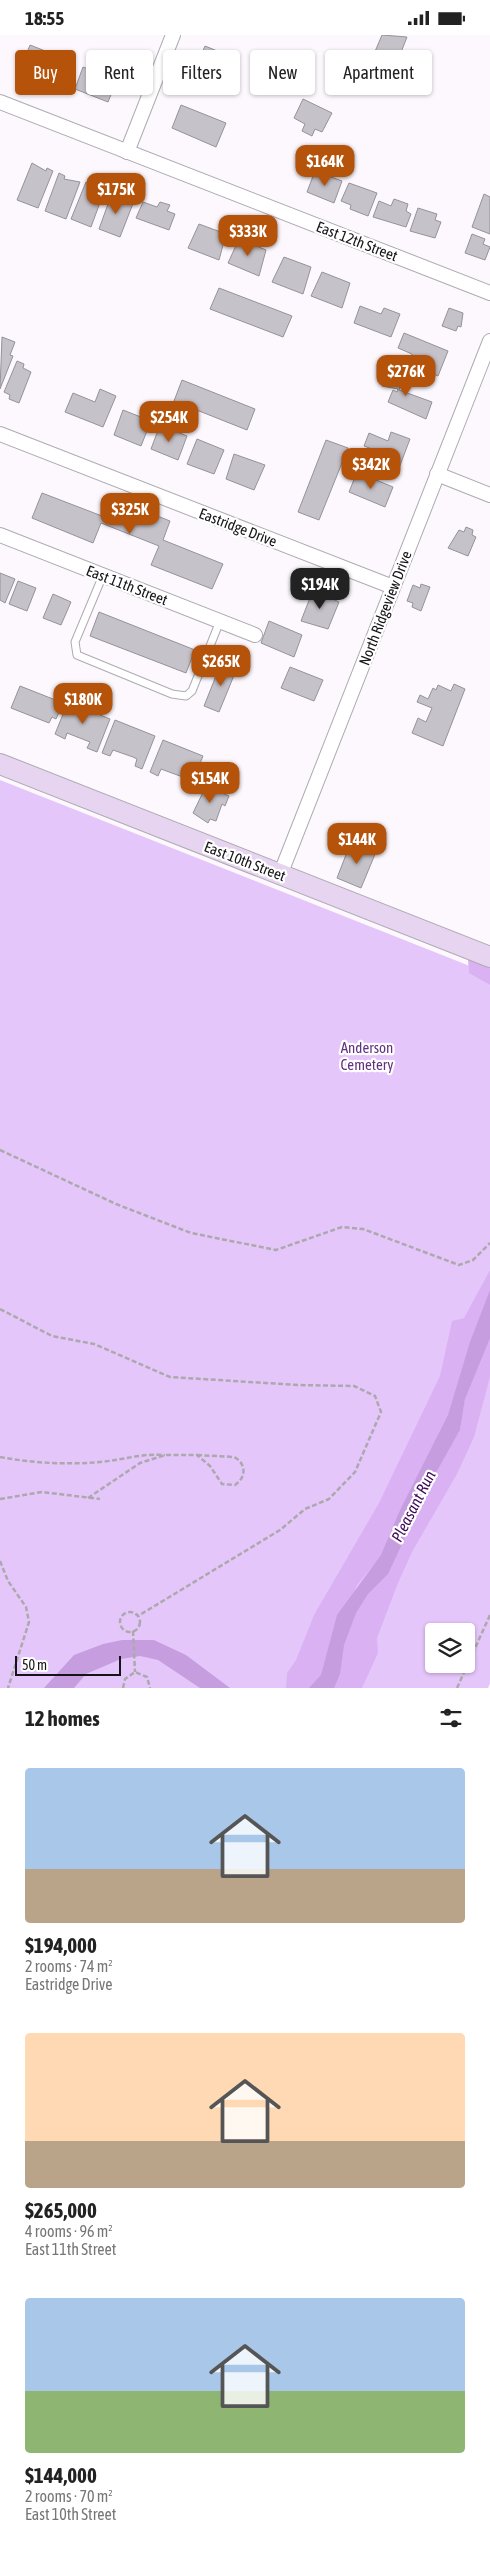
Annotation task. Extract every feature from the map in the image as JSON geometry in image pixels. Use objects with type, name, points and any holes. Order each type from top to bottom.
[{"type":"main road","name":"East 10th Street","points":[[0,764],[490,957]]},
{"type":"street","points":[[127,152],[173,35]]},
{"type":"street","name":"East 12th Street","points":[[0,102],[490,293]]},
{"type":"street","name":"North Ridgeview Drive","points":[[280,875],[490,341]]},
{"type":"street","name":"Eastridge Drive","points":[[0,434],[393,587]]},
{"type":"street","points":[[437,474],[490,495]]},
{"type":"street","name":"East 11th Street","points":[[0,535],[254,635]]},
{"type":"lane","points":[[103,575],[75,642],[77,655],[172,695],[186,696],[192,691],[220,621]]},
{"type":"path","points":[[0,1150],[116,1204],[191,1233],[276,1250],[342,1227],[363,1229],[459,1265],[473,1260],[490,1243]]},
{"type":"path","points":[[0,1309],[52,1336],[94,1344],[170,1377],[298,1385],[354,1386],[376,1396],[381,1412],[355,1472],[329,1499],[304,1509],[280,1530],[138,1615]]},
{"type":"path","points":[[0,1457],[27,1462],[100,1462],[146,1453],[165,1455],[197,1455],[234,1457],[244,1468],[243,1478],[235,1485],[222,1484],[210,1466],[197,1455]]},
{"type":"path","points":[[88,1497],[140,1463],[165,1455]]},
{"type":"path","points":[[0,1499],[42,1492],[100,1499]]},
{"type":"path","points":[[0,1561],[8,1581],[26,1607],[29,1622],[8,1688]]},
{"type":"path","points":[[133,1631],[124,1629],[120,1620],[126,1613],[132,1612],[138,1615]]},
{"type":"path","points":[[133,1631],[140,1625],[138,1615]]},
{"type":"path","points":[[458,1688],[490,1615]]},
{"type":"path","points":[[133,1631],[136,1672]]},
{"type":"path","points":[[123,1688],[125,1679],[136,1672]]},
{"type":"path","points":[[136,1672],[147,1677],[150,1688]]},
{"type":"green space","name":"Anderson Cemetery","points":[[0,780],[490,974],[490,1683],[488,1688],[0,1688]]},
{"type":"shaded area","points":[[468,959],[490,968],[490,985],[469,973]]},
{"type":"shaded area","points":[[490,1270],[490,1307],[456,1408],[432,1457],[400,1510],[382,1559],[372,1567],[357,1585],[317,1688],[286,1688],[287,1673],[296,1660],[314,1615],[379,1503],[440,1376],[452,1321],[464,1318]]},
{"type":"shaded area","points":[[490,1330],[490,1377],[474,1437],[457,1474],[412,1552],[398,1583],[377,1638],[378,1653],[362,1688],[329,1688],[339,1637],[460,1430],[466,1392]]},
{"type":"water","name":"Pleasant Run","points":[[490,1290],[490,1338],[465,1399],[460,1430],[433,1478],[388,1574],[368,1594],[356,1613],[344,1645],[340,1674],[334,1688],[309,1688],[321,1675],[337,1615],[381,1555],[400,1510],[448,1415],[470,1342]]},
{"type":"water","points":[[122,1640],[154,1640],[186,1655],[230,1688],[200,1688],[158,1660],[140,1656],[121,1659],[86,1674],[74,1688],[44,1688],[74,1655],[103,1644]]},
{"type":"building","points":[[382,35],[407,37],[402,50],[376,50]]},
{"type":"building","points":[[30,45],[43,50],[28,50]]},
{"type":"building","points":[[205,46],[215,50],[203,50]]},
{"type":"building","points":[[83,67],[86,68],[86,93],[76,89]]},
{"type":"building","points":[[90,95],[111,95],[108,102]]},
{"type":"building","points":[[303,99],[332,113],[322,132],[315,129],[312,136],[302,131],[305,124],[294,118]]},
{"type":"building","points":[[181,105],[226,123],[216,147],[172,128]]},
{"type":"building","points":[[32,163],[46,171],[47,168],[53,171],[38,208],[17,200]]},
{"type":"building","points":[[315,171],[342,181],[334,203],[307,192]]},
{"type":"building","points":[[59,173],[65,176],[64,179],[80,182],[66,219],[45,211]]},
{"type":"building","points":[[86,182],[105,189],[91,227],[71,219]]},
{"type":"building","points":[[349,183],[377,193],[368,216],[350,209],[351,205],[341,201]]},
{"type":"building","points":[[112,193],[134,201],[120,237],[99,229]]},
{"type":"building","points":[[484,194],[490,197],[490,234],[472,227]]},
{"type":"building","points":[[394,199],[408,204],[406,211],[411,214],[406,227],[373,217],[379,201],[391,206]]},
{"type":"building","points":[[143,202],[157,207],[160,202],[170,205],[167,211],[175,214],[169,230],[136,218]]},
{"type":"building","points":[[418,208],[437,214],[435,220],[441,222],[435,238],[410,231]]},
{"type":"building","points":[[199,224],[226,234],[219,260],[188,248]]},
{"type":"building","points":[[472,234],[485,239],[483,244],[490,247],[485,260],[465,253]]},
{"type":"building","points":[[239,239],[266,250],[259,276],[228,263]]},
{"type":"building","points":[[284,257],[311,267],[303,294],[272,282]]},
{"type":"building","points":[[322,272],[350,283],[342,308],[311,296]]},
{"type":"building","points":[[219,288],[292,316],[283,337],[210,309]]},
{"type":"building","points":[[360,306],[381,314],[384,308],[400,314],[391,337],[354,323]]},
{"type":"building","points":[[449,308],[463,313],[461,327],[458,326],[456,331],[442,326]]},
{"type":"building","points":[[404,333],[448,351],[438,376],[411,364],[412,354],[398,348]]},
{"type":"building","points":[[2,337],[15,342],[10,355],[13,356],[0,389]]},
{"type":"building","points":[[17,361],[24,364],[23,368],[31,372],[19,403],[9,399],[10,395],[4,392]]},
{"type":"building","points":[[388,371],[404,377],[399,390],[432,402],[426,419],[388,402],[393,390],[397,392],[398,389],[382,386]]},
{"type":"building","points":[[182,380],[255,409],[247,430],[174,401]]},
{"type":"building","points":[[100,389],[116,396],[103,427],[65,412],[73,393],[95,402]]},
{"type":"building","points":[[123,410],[151,421],[141,446],[114,435]]},
{"type":"building","points":[[160,425],[187,436],[178,460],[151,449]]},
{"type":"building","points":[[391,432],[410,439],[399,468],[381,461],[383,453],[364,446],[369,433],[388,441]]},
{"type":"building","points":[[197,439],[224,450],[214,474],[187,464]]},
{"type":"building","points":[[326,440],[348,448],[319,520],[298,512]]},
{"type":"building","points":[[234,454],[265,465],[254,490],[226,479]]},
{"type":"building","points":[[357,472],[393,487],[385,507],[349,492]]},
{"type":"building","points":[[42,493],[102,516],[110,497],[170,521],[163,540],[223,564],[212,589],[151,565],[159,546],[101,523],[93,543],[32,518]]},
{"type":"building","points":[[466,527],[473,530],[472,535],[476,537],[468,556],[448,548],[459,530],[464,532]]},
{"type":"building","points":[[0,573],[15,579],[5,603],[0,600]]},
{"type":"building","points":[[18,581],[36,588],[27,611],[9,604]]},
{"type":"building","points":[[421,584],[430,587],[421,611],[412,607],[413,603],[407,601],[413,585],[420,588]]},
{"type":"building","points":[[313,590],[339,602],[328,629],[301,621]]},
{"type":"building","points":[[53,594],[71,602],[61,625],[43,618]]},
{"type":"building","points":[[99,612],[195,650],[186,673],[90,636]]},
{"type":"building","points":[[269,621],[302,635],[294,657],[261,643]]},
{"type":"building","points":[[222,661],[237,668],[219,712],[204,706]]},
{"type":"building","points":[[290,667],[323,680],[314,701],[281,688]]},
{"type":"building","points":[[454,684],[465,689],[443,746],[412,733],[418,718],[426,722],[432,708],[417,702],[420,695],[428,699],[433,688],[436,690],[438,685],[451,691]]},
{"type":"building","points":[[20,686],[58,701],[57,703],[62,705],[56,719],[52,717],[49,723],[11,708]]},
{"type":"building","points":[[68,702],[110,719],[97,752],[87,748],[90,742],[67,733],[65,739],[55,734]]},
{"type":"building","points":[[115,720],[155,736],[142,769],[135,766],[137,759],[133,757],[113,750],[110,756],[102,753]]},
{"type":"building","points":[[163,740],[203,756],[190,788],[182,785],[185,778],[180,776],[161,769],[158,776],[150,772]]},
{"type":"building","points":[[206,786],[229,796],[225,806],[222,804],[216,821],[210,819],[208,823],[193,813]]},
{"type":"building","points":[[365,842],[378,847],[361,888],[337,878],[349,847],[361,851]]}]
